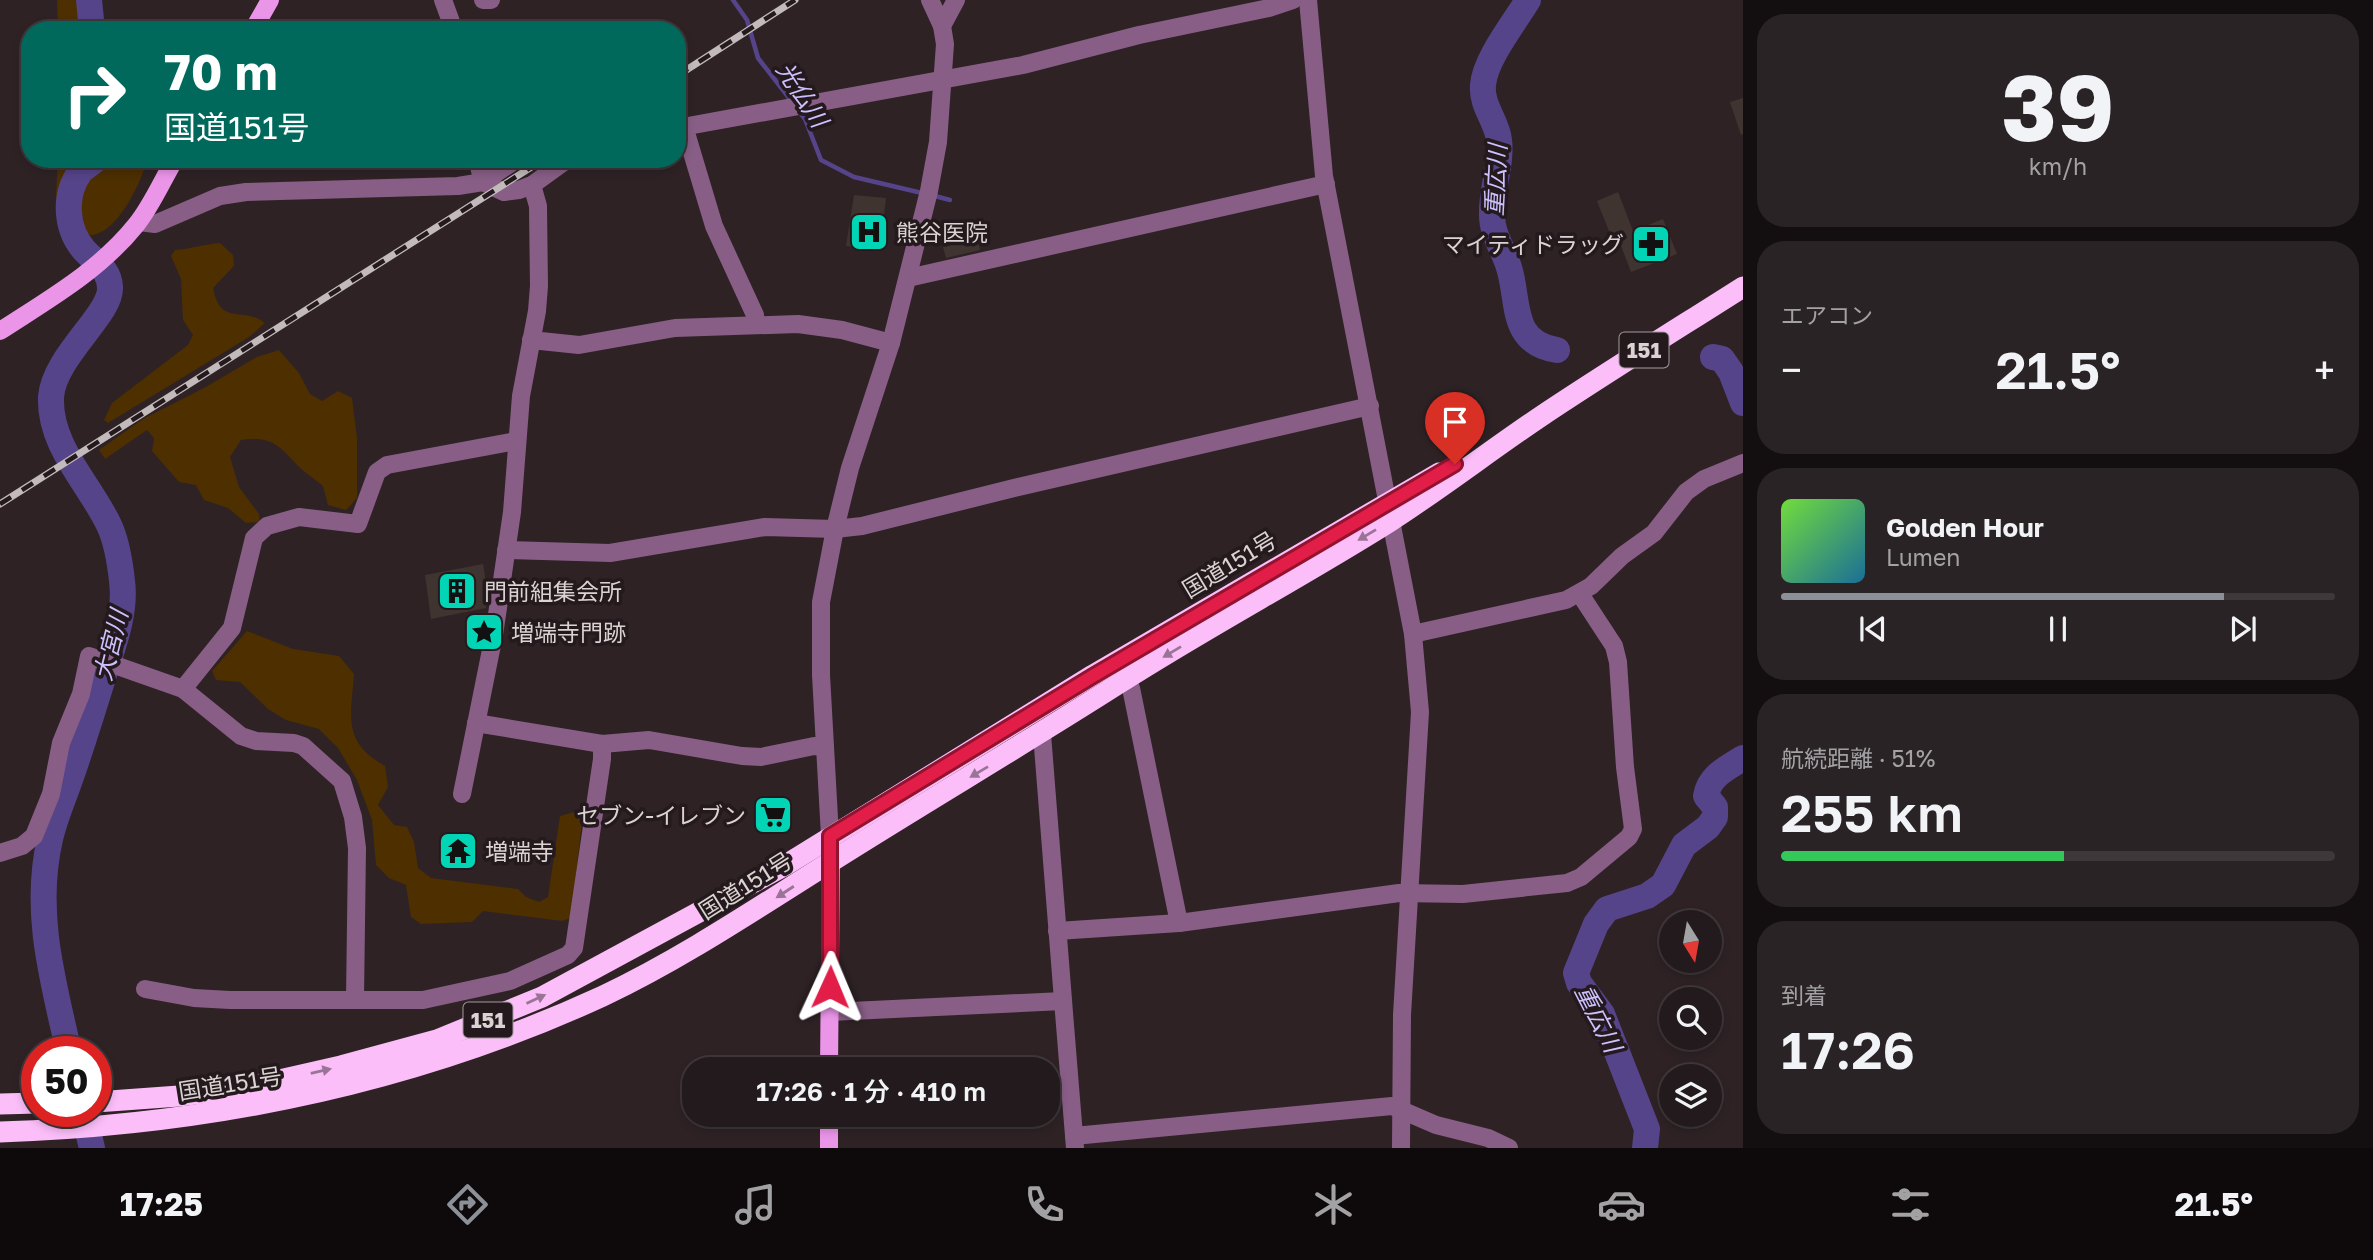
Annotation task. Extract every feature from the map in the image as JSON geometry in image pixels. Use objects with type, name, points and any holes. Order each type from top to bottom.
[{"type":"highway","name":"国道151号","points":[[0,1132],[112,1126],[184,1118],[297,1099],[396,1074],[504,1037],[608,993],[692,948],[1042,734],[1743,287]]},
{"type":"highway","name":"国道151号","points":[[112,1101],[244,1088],[437,1040],[494,1018],[575,980],[784,866],[1083,681],[1390,511]]},
{"type":"highway","points":[[0,1104],[21,1103]]},
{"type":"main road","points":[[258,21],[270,0]]},
{"type":"main road","points":[[0,331],[89,273],[108,256],[139,222],[170,168]]},
{"type":"main road","points":[[829,1057],[830,836]]},
{"type":"main road","points":[[829,1127],[829,1148]]},
{"type":"street","points":[[443,0],[451,21]]},
{"type":"street","points":[[483,0],[491,0]]},
{"type":"street","points":[[830,836],[821,675],[821,602],[850,468],[891,343],[928,196],[938,142],[945,44],[942,26],[930,0]]},
{"type":"street","points":[[942,26],[956,0]]},
{"type":"street","points":[[686,126],[1023,65],[1139,35],[1269,8],[1293,0]]},
{"type":"street","points":[[1308,0],[1326,184],[1413,634],[1420,712],[1409,894],[1400,1109],[1401,1148]]},
{"type":"street","points":[[686,142],[714,226],[755,315],[756,324]]},
{"type":"street","points":[[479,168],[483,182]]},
{"type":"street","points":[[139,222],[155,224],[220,196],[246,192],[458,186],[483,182],[504,168]]},
{"type":"street","points":[[483,182],[504,191],[532,185],[556,168]]},
{"type":"street","points":[[908,278],[1326,184]]},
{"type":"street","points":[[462,794],[477,723],[506,551],[516,442],[539,286],[538,206],[532,185]]},
{"type":"street","points":[[531,340],[579,345],[640,332],[756,324],[798,324],[842,330],[891,343]]},
{"type":"street","points":[[506,551],[610,553],[765,527],[835,529],[862,526],[1370,406]]},
{"type":"street","points":[[183,689],[232,628],[254,538],[267,526],[282,519],[299,517],[358,524],[377,472],[387,465],[516,442]]},
{"type":"street","points":[[1413,634],[1566,600],[1580,594],[1622,556],[1654,533],[1686,492],[1704,479],[1743,463]]},
{"type":"street","points":[[1056,932],[1179,923],[1409,894],[1463,894],[1567,883],[1581,877],[1629,837],[1633,829],[1618,662],[1614,646],[1580,594]]},
{"type":"street","points":[[0,853],[22,846],[34,836],[51,794],[61,743],[80,694],[89,656],[183,689],[241,736],[256,741],[303,746],[342,781],[353,817],[357,848],[355,999]]},
{"type":"street","points":[[1122,681],[1131,688],[1179,923]]},
{"type":"street","points":[[477,723],[601,744],[649,740],[742,756],[761,757],[814,746],[825,747]]},
{"type":"street","points":[[1042,734],[1074,1142],[1392,1106],[1436,1125],[1488,1138],[1509,1148]]},
{"type":"street","points":[[145,989],[206,999],[423,1000],[510,981],[568,955],[574,948],[603,758],[601,744]]},
{"type":"street","points":[[830,1012],[1063,1001]]},
{"type":"shaded area","points":[[57,0],[83,0],[88,21],[58,21]]},
{"type":"shaded area","points":[[57,168],[144,168],[126,207],[102,232],[93,235],[60,229],[56,194]]},
{"type":"shaded area","points":[[220,243],[233,255],[234,266],[213,288],[216,300],[227,312],[257,318],[265,323],[249,337],[108,423],[104,420],[112,403],[188,345],[193,335],[183,320],[181,279],[171,256],[175,250]]},
{"type":"shaded area","points":[[279,350],[299,373],[310,394],[322,401],[338,391],[352,398],[357,438],[357,498],[346,510],[328,505],[323,486],[279,447],[260,439],[241,440],[230,457],[239,487],[259,514],[260,522],[246,523],[228,508],[204,500],[196,485],[179,482],[152,451],[154,438],[147,430],[105,459],[99,450],[143,419],[257,357]]},
{"type":"shaded area","points":[[247,631],[293,649],[339,656],[354,674],[352,727],[362,748],[385,766],[388,787],[378,805],[394,825],[407,827],[414,842],[418,868],[431,878],[518,889],[526,897],[539,902],[548,897],[560,816],[574,812],[582,822],[571,918],[562,921],[483,911],[472,922],[421,924],[411,917],[406,885],[389,878],[376,865],[372,820],[357,780],[338,748],[319,729],[286,720],[268,709],[240,682],[216,680],[212,671]]},
{"type":"building","points":[[1743,98],[1743,134],[1741,135],[1730,102]]},
{"type":"building","points":[[1618,192],[1633,231],[1663,219],[1677,254],[1631,272],[1618,238],[1613,241],[1597,201]]},
{"type":"building","points":[[854,195],[886,198],[880,249],[846,246]]},
{"type":"building","points":[[978,239],[980,250],[946,258],[943,247]]},
{"type":"building","name":"門前組集会所","points":[[483,564],[488,595],[486,608],[431,619],[425,575]]},
{"type":"waterway","name":"大宮川","points":[[89,0],[91,21]]},
{"type":"waterway","name":"光仏川","points":[[733,0],[747,20],[758,58],[793,103]]},
{"type":"waterway","name":"重広川","points":[[1528,0],[1495,52],[1483,85],[1484,100],[1499,140],[1492,206],[1493,223],[1510,271],[1524,331],[1542,346],[1557,350]]},
{"type":"waterway","name":"光仏川","points":[[798,110],[805,119],[821,160],[854,177],[922,193]]},
{"type":"waterway","name":"大宮川","points":[[65,1036],[47,946],[44,920],[45,866],[50,839],[116,636],[123,592],[112,532],[63,448],[52,415],[54,382],[62,366],[102,310],[110,287],[107,275],[78,242],[70,222],[71,191],[85,168]]},
{"type":"waterway","name":"光仏川","points":[[931,195],[950,200]]},
{"type":"waterway","name":"重広川","points":[[1713,357],[1722,359],[1731,372],[1743,403]]},
{"type":"waterway","name":"重広川","points":[[1645,1148],[1647,1129],[1602,1014],[1579,983],[1576,973],[1596,924],[1607,909],[1647,896],[1663,885],[1684,845],[1708,827],[1715,817],[1715,807],[1706,796],[1711,783],[1720,773],[1743,758]]},
{"type":"waterway","name":"大宮川","points":[[87,1127],[92,1148]]},
{"type":"railway","points":[[686,70],[795,0]]},
{"type":"railway","points":[[0,504],[530,168]]},
{"type":"place","name":"熊谷医院","points":[[869,232]]},
{"type":"place","name":"マイティドラッグ","points":[[1651,244]]},
{"type":"place","name":"門前組集会所","points":[[457,591]]},
{"type":"place","name":"増端寺門跡","points":[[484,632]]},
{"type":"place","name":"セブン-イレブン","points":[[773,815]]},
{"type":"place","name":"増端寺","points":[[458,851]]},
{"type":"route","points":[[830,987],[830,836],[1093,676],[1455,464]]}]
